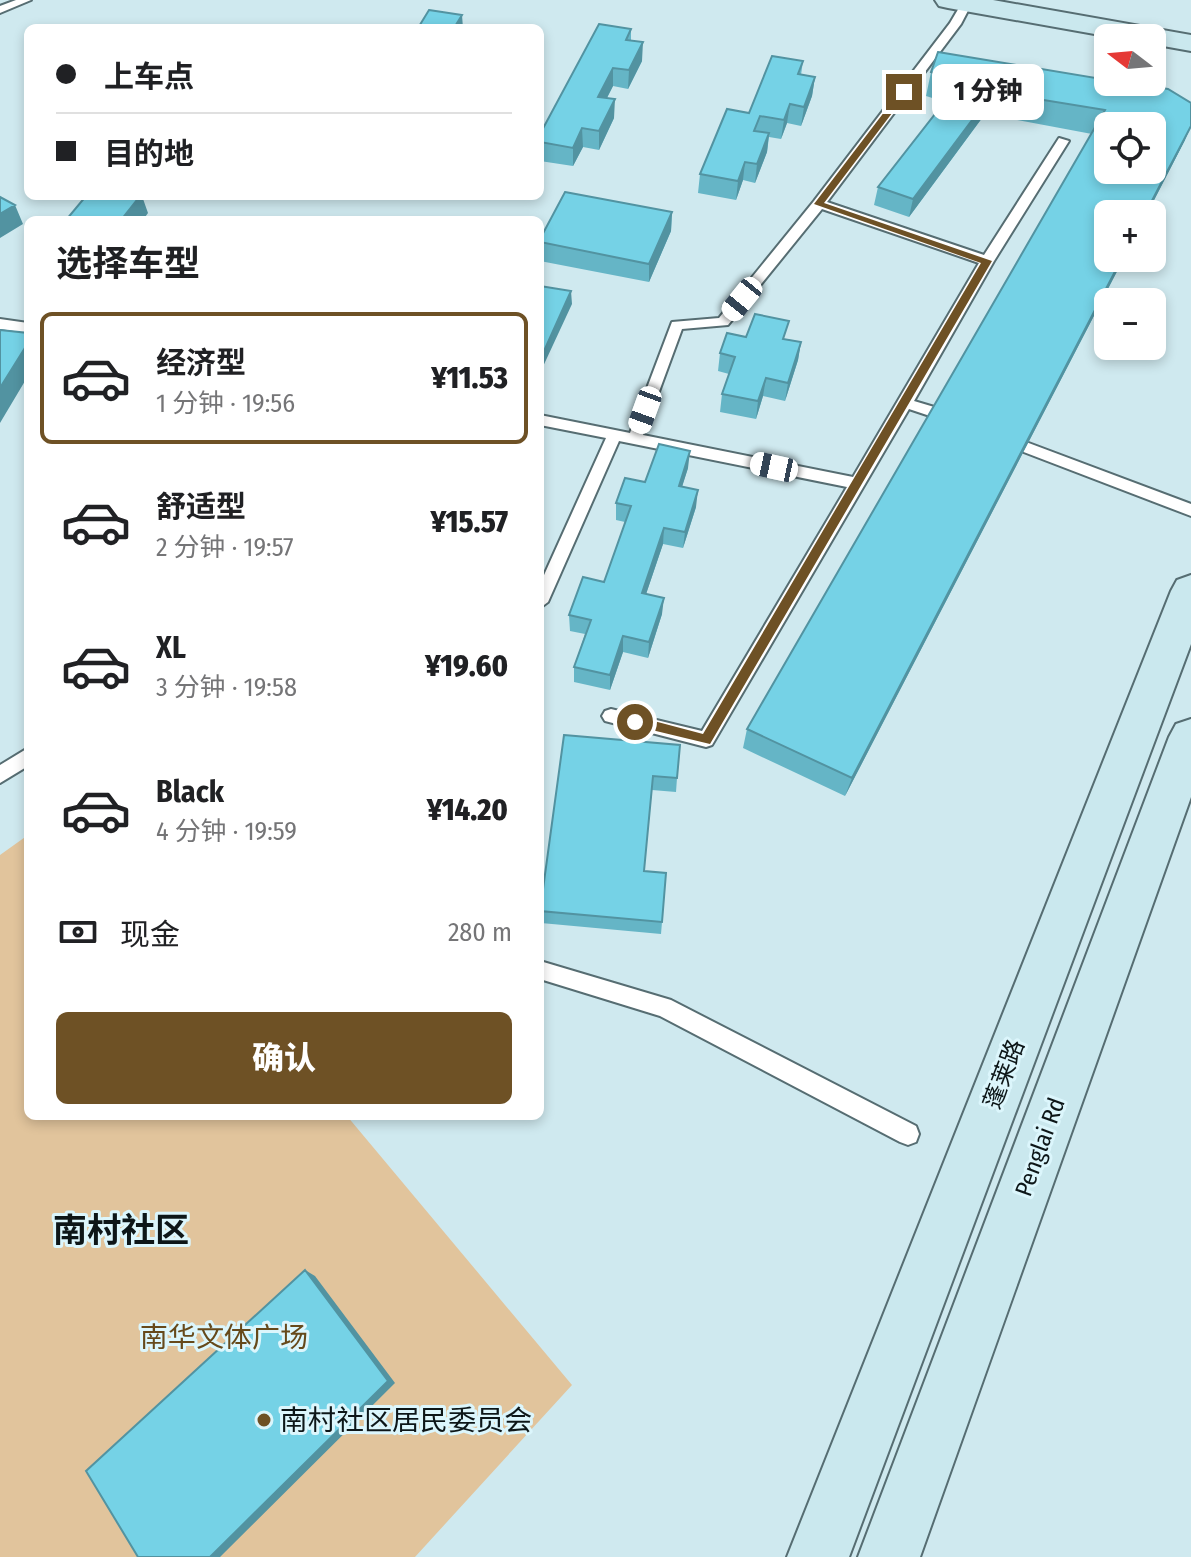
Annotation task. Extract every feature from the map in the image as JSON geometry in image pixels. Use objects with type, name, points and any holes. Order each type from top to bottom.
[{"type":"main road","points":[[1061,0],[1191,18]]},
{"type":"main road","points":[[958,1],[1191,43]]},
{"type":"main road","name":"蓬莱路","points":[[818,1557],[1191,591]]},
{"type":"main road","name":"Penglai Rd","points":[[889,1557],[1191,737]]},
{"type":"lane","points":[[0,10],[26,0]]},
{"type":"lane","points":[[635,438],[677,325],[723,322],[819,204],[958,1]]},
{"type":"lane","points":[[611,716],[706,740],[987,261],[1063,141]]},
{"type":"lane","points":[[819,204],[987,261]]},
{"type":"lane","points":[[0,324],[24,327]]},
{"type":"lane","points":[[905,403],[936,413]]},
{"type":"lane","points":[[544,421],[858,484]]},
{"type":"lane","points":[[544,593],[615,434]]},
{"type":"lane","points":[[1026,447],[1191,510]]},
{"type":"lane","points":[[0,775],[24,759]]},
{"type":"lane","points":[[544,971],[664,1007],[908,1134]]},
{"type":"green space","name":"南华文体广场","points":[[24,838],[24,1120],[350,1120],[572,1385],[415,1557],[0,1557],[0,855]]},
{"type":"building","points":[[429,10],[462,15],[456,24],[420,24]]},
{"type":"building","points":[[599,24],[631,29],[626,40],[643,42],[629,70],[613,68],[598,97],[615,99],[599,131],[582,128],[573,148],[544,143],[544,127]]},
{"type":"building","points":[[938,52],[1094,78],[1094,96],[1166,96],[1168,89],[1191,103],[1191,126],[1166,174],[1166,112],[1104,112],[1001,93],[931,72]]},
{"type":"building","points":[[772,56],[803,61],[798,74],[815,77],[804,107],[790,104],[784,120],[760,116],[754,131],[769,133],[757,164],[745,162],[738,181],[700,174],[727,109],[749,113]]},
{"type":"building","points":[[957,86],[990,96],[913,199],[878,187]]},
{"type":"building","points":[[1094,129],[1094,184],[1161,184],[1152,200],[1094,200],[1094,272],[1115,272],[1106,288],[1094,288],[1094,312],[852,778],[747,729]]},
{"type":"building","points":[[565,192],[672,212],[649,264],[544,243],[544,231]]},
{"type":"building","points":[[0,197],[15,205],[0,214]]},
{"type":"building","points":[[83,200],[137,200],[124,216],[69,216]]},
{"type":"building","points":[[544,287],[571,291],[544,351]]},
{"type":"building","points":[[755,314],[789,321],[783,339],[801,342],[788,383],[766,378],[758,401],[722,394],[735,357],[720,353],[727,333],[746,337]]},
{"type":"building","points":[[0,330],[24,333],[24,349],[0,388]]},
{"type":"building","points":[[659,444],[690,451],[679,486],[698,490],[685,532],[664,528],[642,593],[664,598],[649,642],[623,636],[610,675],[574,667],[591,620],[569,615],[583,577],[604,582],[631,506],[616,503],[625,478],[645,482]]},
{"type":"building","points":[[564,735],[680,745],[677,778],[653,776],[644,871],[666,873],[662,922],[544,911],[544,882]]},
{"type":"building","points":[[305,1270],[388,1381],[210,1557],[138,1557],[86,1471]]},
{"type":"place","name":"南村社区居民委员会","points":[[264,1420]]},
{"type":"district","name":"南村社区","points":[[121,1230]]},
{"type":"route","points":[[635,722],[706,740],[987,261],[819,204],[904,92]]}]
